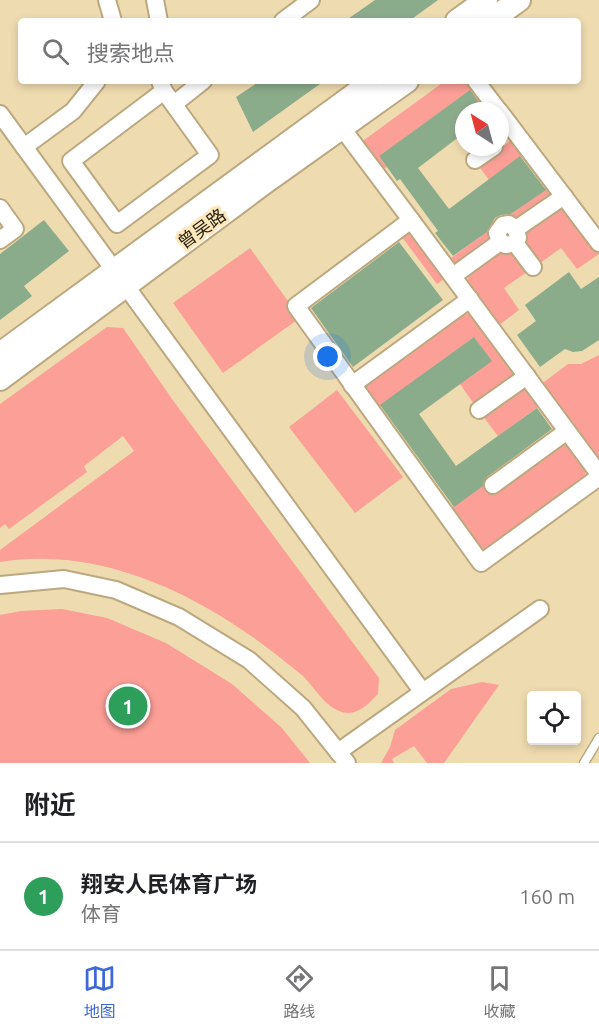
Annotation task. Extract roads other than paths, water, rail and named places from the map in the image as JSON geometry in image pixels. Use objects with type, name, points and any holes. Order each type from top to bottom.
[{"type":"street","points":[[107,0],[112,18]]},
{"type":"street","points":[[155,0],[158,18]]},
{"type":"street","points":[[287,18],[311,0]]},
{"type":"street","points":[[461,18],[486,0]]},
{"type":"street","points":[[494,18],[519,0]]},
{"type":"street","points":[[24,147],[73,111],[95,84]]},
{"type":"street","points":[[166,92],[210,155],[117,224],[71,161],[166,92],[193,84]]},
{"type":"street","name":"曾吴路","points":[[0,379],[120,278],[369,84]]},
{"type":"street","name":"曾吴路","points":[[0,354],[120,278],[342,128],[403,84]]},
{"type":"street","points":[[478,84],[493,102]]},
{"type":"street","points":[[0,114],[422,691]]},
{"type":"street","points":[[509,124],[599,243]]},
{"type":"street","points":[[342,128],[411,220],[453,276],[599,475],[481,563],[296,306],[411,220]]},
{"type":"street","points":[[509,136],[515,132]]},
{"type":"street","points":[[475,160],[481,156]]},
{"type":"street","points":[[453,276],[510,238],[564,196]]},
{"type":"street","points":[[0,208],[15,229],[0,240]]},
{"type":"street","points":[[510,238],[533,267]]},
{"type":"street","points":[[352,385],[470,299]]},
{"type":"street","points":[[479,410],[527,376]]},
{"type":"street","points":[[493,485],[567,431]]},
{"type":"street","points":[[0,585],[64,579],[116,590],[179,617],[249,660],[303,708],[343,757],[422,691],[540,609]]},
{"type":"lane","points":[[584,763],[599,738]]},
{"type":"place","name":"翔安人民体育广场","points":[[128,706]]}]
